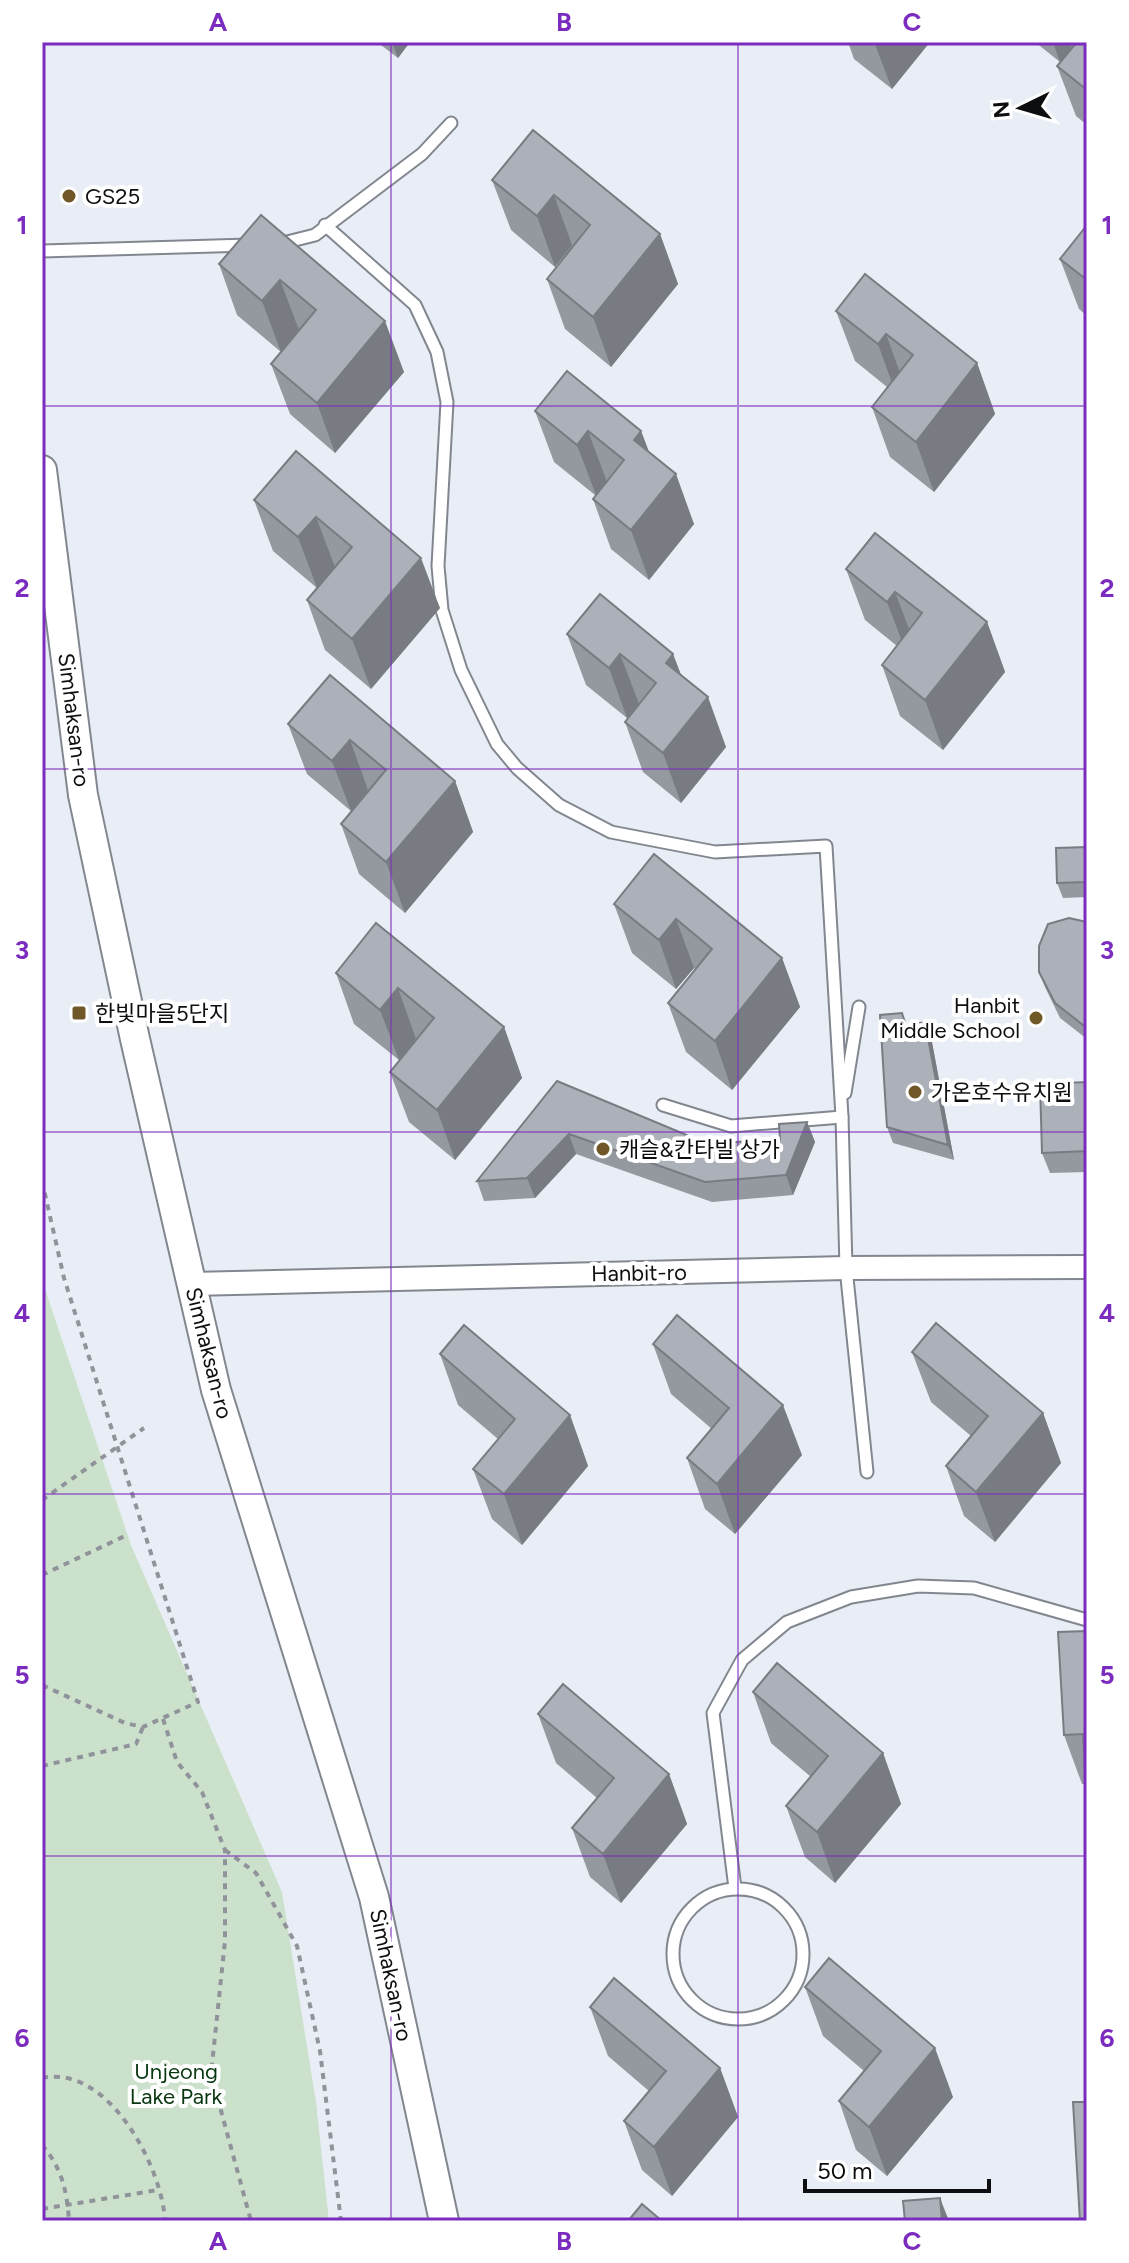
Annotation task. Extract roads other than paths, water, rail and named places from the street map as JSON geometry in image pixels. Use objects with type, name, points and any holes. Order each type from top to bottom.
[{"type":"street","name":"Simhaksan-ro","points":[[42,470],[83,795],[191,1284],[216,1390],[374,1897],[444,2221]]},
{"type":"street","name":"Hanbit-ro","points":[[191,1284],[846,1268],[1087,1267]]},
{"type":"lane","points":[[42,251],[285,248],[315,235],[422,154],[451,123]]},
{"type":"lane","points":[[325,225],[415,305],[437,352],[447,402],[438,566],[442,610],[461,670],[497,744],[517,768],[559,805],[611,832],[715,852],[826,846],[842,1117],[846,1268],[867,1472]]},
{"type":"lane","points":[[842,1117],[859,1007]]},
{"type":"lane","points":[[663,1105],[731,1126],[842,1117]]},
{"type":"lane","points":[[735,1888],[713,1713],[742,1660],[787,1622],[851,1597],[918,1586],[974,1588],[1087,1620]]},
{"type":"lane","points":[[735,1888],[755,1890],[774,1899],[789,1913],[799,1931],[803,1951],[795,1984],[773,2010],[752,2018],[729,2019],[707,2012],[689,1998],[677,1979],[672,1957],[674,1936],[689,1910],[714,1892],[735,1888]]},
{"type":"place","name":"GS25","points":[[69,196]]},
{"type":"place","name":"한빛마을5단지","points":[[79,1013]]},
{"type":"place","name":"Hanbit Middle School","points":[[1036,1018]]},
{"type":"place","name":"가온호수유치원","points":[[915,1092]]},
{"type":"place","name":"캐슬&칸타빌 상가","points":[[603,1149]]},
{"type":"park label","name":"Unjeong Lake Park","points":[[176,2084]]}]
